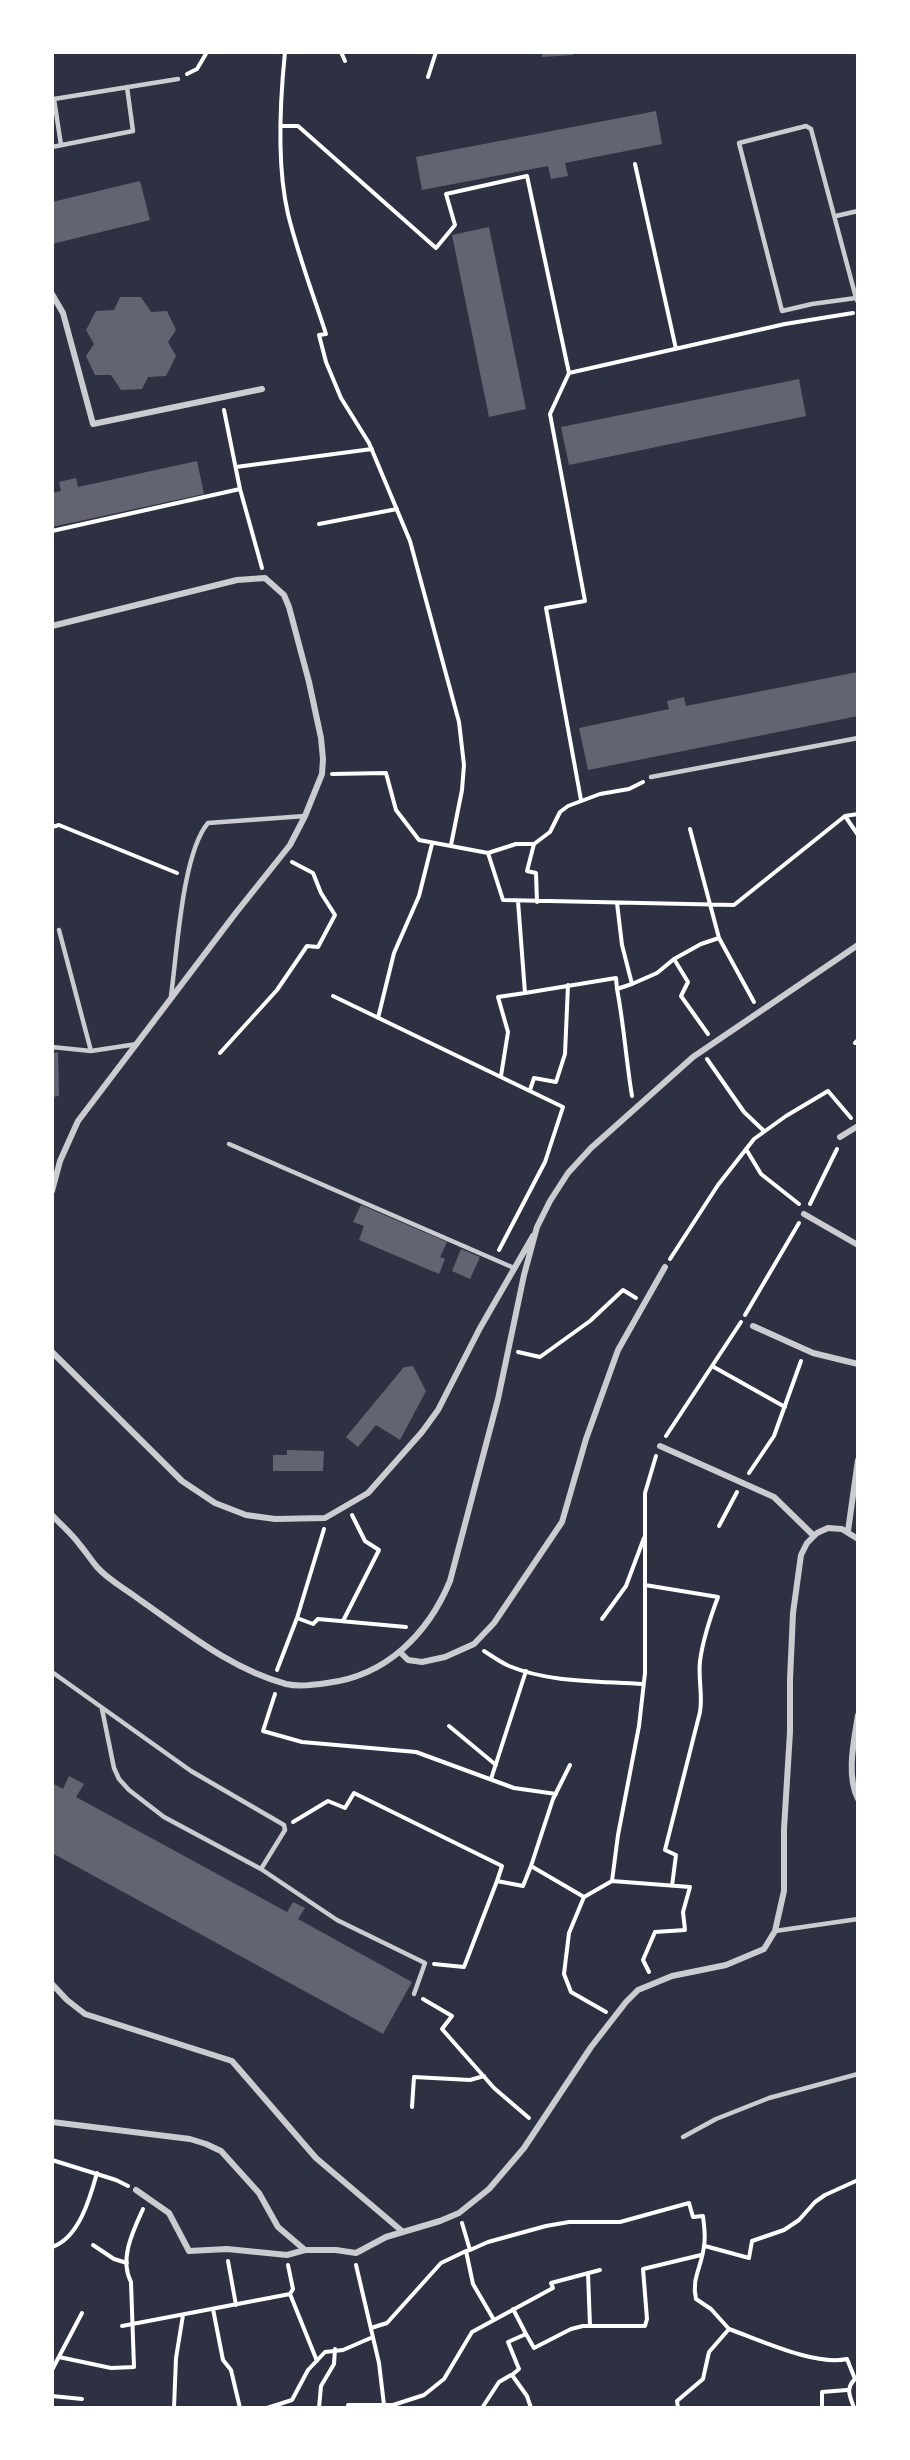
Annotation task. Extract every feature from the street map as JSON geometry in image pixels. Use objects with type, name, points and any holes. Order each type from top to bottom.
[{"type":"street","points":[[52,294],[63,313],[93,424],[262,389]]},
{"type":"street","points":[[52,626],[237,580],[265,578],[284,595],[289,607],[309,682],[323,759],[322,774],[305,816],[281,856],[78,1121],[60,1161],[52,1191]]},
{"type":"street","points":[[52,1352],[183,1481],[215,1503],[246,1515],[275,1519],[325,1518],[368,1493],[392,1469],[438,1410],[550,1200],[568,1173],[634,1109],[701,1051],[858,945]]},
{"type":"street","points":[[840,1137],[857,1126]]},
{"type":"street","points":[[805,1212],[858,1245]]},
{"type":"street","points":[[52,1515],[98,1568],[201,1645],[277,1680],[307,1686],[352,1679],[382,1664],[400,1652],[423,1629],[450,1581],[498,1399],[537,1227]]},
{"type":"street","points":[[400,1652],[408,1660],[422,1662],[445,1657],[474,1644],[494,1623],[562,1522],[586,1439],[618,1350],[665,1267]]},
{"type":"street","points":[[753,1326],[805,1350],[858,1364]]},
{"type":"street","points":[[660,1446],[774,1497],[814,1536]]},
{"type":"street","points":[[848,1531],[858,1460]]},
{"type":"street","points":[[136,2190],[169,2214],[189,2251],[227,2249],[286,2255],[305,2250],[336,2250],[356,2253],[386,2237],[459,2212],[498,2181],[591,2047],[639,1990],[672,1976],[726,1965],[764,1949],[775,1931],[784,1891],[790,1669],[797,1574],[801,1555],[807,1543],[814,1536],[828,1528],[848,1531],[858,1539]]},
{"type":"street","points":[[858,1715],[852,1776],[858,1799]]},
{"type":"street","points":[[52,1984],[85,2014],[232,2061],[316,2158],[403,2232]]},
{"type":"street","points":[[52,2122],[190,2139],[214,2147],[221,2151],[259,2193],[278,2228],[305,2250]]},
{"type":"lane","points":[[61,145],[54,99],[178,78]]},
{"type":"lane","points":[[52,147],[133,131],[127,87]]},
{"type":"lane","points":[[806,126],[812,129],[836,216],[857,300],[812,304],[782,311],[739,143],[806,126]]},
{"type":"lane","points":[[836,216],[858,211]]},
{"type":"lane","points":[[651,777],[858,738]]},
{"type":"lane","points":[[171,999],[187,877],[201,831],[208,823],[305,816]]},
{"type":"lane","points":[[59,930],[91,1051]]},
{"type":"lane","points":[[52,1047],[91,1051],[137,1044]]},
{"type":"lane","points":[[229,1144],[514,1268]]},
{"type":"lane","points":[[52,1672],[190,1771],[285,1827],[261,1869]]},
{"type":"lane","points":[[102,1709],[114,1768],[119,1779],[129,1790],[164,1818],[261,1869],[337,1920],[425,1963],[414,1994]]},
{"type":"lane","points":[[775,1931],[858,1919]]},
{"type":"lane","points":[[683,2137],[716,2119],[769,2098],[858,2074]]},
{"type":"path","points":[[178,78],[197,69],[207,52]]},
{"type":"path","points":[[285,52],[282,81],[283,174],[288,213],[326,334],[319,335],[326,362],[341,398],[372,449],[411,541],[463,744],[462,790],[451,845]]},
{"type":"path","points":[[342,52],[345,61]]},
{"type":"path","points":[[428,77],[436,52]]},
{"type":"path","points":[[282,126],[298,126],[436,248],[455,225],[446,194],[527,176],[569,373],[550,414],[585,602],[546,608],[580,800]]},
{"type":"path","points":[[635,164],[676,349]]},
{"type":"path","points":[[569,373],[785,324],[858,312]]},
{"type":"path","points":[[221,397],[240,489],[265,578]]},
{"type":"path","points":[[236,467],[372,449]]},
{"type":"path","points":[[52,531],[240,489]]},
{"type":"path","points":[[319,524],[397,509]]},
{"type":"path","points":[[322,774],[386,773],[396,810],[419,840],[488,853],[516,844],[534,844],[550,832],[560,812],[580,800],[630,789],[651,777]]},
{"type":"path","points":[[488,853],[503,900],[734,905],[845,816],[858,814]]},
{"type":"path","points":[[845,816],[858,835]]},
{"type":"path","points":[[52,826],[59,825],[187,877]]},
{"type":"path","points":[[690,829],[719,938],[759,1010]]},
{"type":"path","points":[[378,1018],[394,952],[418,896],[432,844]]},
{"type":"path","points":[[534,844],[527,871],[536,873],[537,902]]},
{"type":"path","points":[[219,1053],[277,990],[307,946],[318,947],[335,915],[321,893],[313,873],[281,856]]},
{"type":"path","points":[[518,901],[525,993]]},
{"type":"path","points":[[617,903],[622,945],[632,984]]},
{"type":"path","points":[[617,989],[657,973],[674,959],[701,944],[719,938]]},
{"type":"path","points":[[674,959],[688,982],[681,996],[714,1042]]},
{"type":"path","points":[[501,1076],[508,1032],[498,997],[616,978],[625,1025],[624,1047],[634,1109]]},
{"type":"path","points":[[530,1090],[534,1078],[556,1082],[565,1054],[568,985]]},
{"type":"path","points":[[333,996],[563,1107],[545,1162],[495,1258]]},
{"type":"path","points":[[701,1051],[744,1112],[764,1131]]},
{"type":"path","points":[[665,1267],[718,1185],[754,1139],[764,1131],[828,1090],[857,1126]]},
{"type":"path","points":[[612,1881],[618,1835],[639,1726],[643,1684],[645,1493],[650,1471],[660,1446],[742,1320],[805,1212],[835,1157],[840,1137]]},
{"type":"path","points":[[746,1149],[760,1174],[805,1212]]},
{"type":"path","points":[[508,1350],[540,1357],[590,1321],[623,1290],[645,1303]]},
{"type":"path","points":[[719,1526],[742,1482],[774,1436],[805,1350]]},
{"type":"path","points":[[712,1366],[785,1407]]},
{"type":"path","points":[[343,1621],[379,1550],[365,1540],[348,1506]]},
{"type":"path","points":[[325,1518],[323,1537],[263,1731],[302,1742],[416,1752],[514,1788],[556,1794]]},
{"type":"path","points":[[602,1619],[626,1586],[646,1534]]},
{"type":"path","points":[[645,1585],[718,1597],[706,1631],[700,1660],[699,1681],[703,1697],[700,1712],[665,1850],[676,1855],[672,1886]]},
{"type":"path","points":[[297,1618],[313,1624],[318,1619],[423,1629]]},
{"type":"path","points":[[474,1644],[508,1665],[526,1671],[558,1678],[643,1684]]},
{"type":"path","points":[[491,1779],[526,1671]]},
{"type":"path","points":[[449,1726],[495,1765]]},
{"type":"path","points":[[497,1881],[523,1886],[556,1794],[570,1765]]},
{"type":"path","points":[[285,1827],[328,1801],[345,1808],[354,1793],[502,1866],[464,1967],[425,1963]]},
{"type":"path","points":[[531,1866],[584,1897]]},
{"type":"path","points":[[615,2017],[571,1992],[564,1974],[569,1933],[584,1897],[612,1881],[690,1887],[683,1912],[685,1930],[655,1932],[643,1960],[654,1982]]},
{"type":"path","points":[[414,1994],[452,2016],[442,2029],[494,2088],[538,2126]]},
{"type":"path","points":[[412,2107],[414,2076],[470,2080],[484,2076]]},
{"type":"path","points":[[52,2160],[97,2173],[136,2190]]},
{"type":"path","points":[[52,2247],[63,2243],[86,2210],[97,2173]]},
{"type":"path","points":[[705,2246],[749,2258],[753,2241],[784,2230],[799,2220],[815,2202],[825,2195],[858,2180]]},
{"type":"path","points":[[58,2357],[111,2368],[134,2367],[131,2282],[126,2272],[130,2238],[147,2199]]},
{"type":"path","points":[[371,2328],[387,2324],[441,2263],[488,2242],[569,2222],[620,2222],[689,2203],[693,2217],[703,2216],[705,2246],[694,2279],[693,2289],[696,2299],[711,2309],[729,2329],[817,2359],[835,2362],[847,2359],[856,2378],[849,2384],[848,2390],[854,2408]]},
{"type":"path","points":[[459,2212],[473,2284],[494,2320]]},
{"type":"path","points":[[93,2245],[114,2259],[127,2263]]},
{"type":"path","points":[[227,2249],[236,2305]]},
{"type":"path","points":[[356,2253],[356,2269],[379,2362],[384,2405]]},
{"type":"path","points":[[122,2326],[290,2294],[293,2289],[286,2255]]},
{"type":"path","points":[[513,2310],[534,2348],[571,2329],[590,2326],[645,2326],[643,2269],[702,2255]]},
{"type":"path","points":[[348,2408],[348,2405],[393,2406],[424,2395],[444,2379],[472,2332],[553,2288],[551,2283],[600,2270]]},
{"type":"path","points":[[588,2273],[590,2326]]},
{"type":"path","points":[[290,2294],[317,2361]]},
{"type":"path","points":[[213,2309],[223,2360],[231,2370],[240,2408]]},
{"type":"path","points":[[52,2370],[82,2313]]},
{"type":"path","points":[[174,2408],[176,2358],[183,2315]]},
{"type":"path","points":[[678,2408],[677,2401],[703,2379],[709,2352],[729,2329]]},
{"type":"path","points":[[482,2408],[499,2382],[519,2369],[508,2342],[526,2334]]},
{"type":"path","points":[[267,2408],[292,2400],[308,2370],[326,2352],[343,2349],[373,2337]]},
{"type":"path","points":[[320,2408],[321,2386],[333,2364],[335,2349]]},
{"type":"path","points":[[512,2375],[527,2396],[531,2408]]},
{"type":"path","points":[[822,2408],[822,2392],[848,2390]]},
{"type":"path","points":[[52,2396],[82,2399]]},
{"type":"building","points":[[542,52],[573,52],[573,55],[542,57]]},
{"type":"building","points":[[656,111],[662,144],[565,163],[568,176],[551,179],[548,166],[422,190],[416,157]]},
{"type":"building","points":[[140,181],[150,220],[52,244],[52,202]]},
{"type":"building","points":[[489,227],[526,409],[489,417],[452,235]]},
{"type":"building","points":[[120,297],[141,297],[151,312],[167,311],[176,330],[168,342],[176,356],[166,376],[148,377],[142,389],[121,390],[111,375],[95,375],[86,356],[94,344],[86,330],[96,311],[114,310]]},
{"type":"building","points":[[799,379],[806,416],[569,465],[561,427]]},
{"type":"building","points":[[197,461],[204,494],[52,527],[52,493],[61,491],[59,482],[76,478],[78,487]]},
{"type":"building","points":[[858,672],[858,716],[588,770],[579,728],[669,709],[667,701],[684,697],[686,706]]},
{"type":"building","points":[[58,1052],[59,1096],[52,1097],[52,1053]]},
{"type":"building","points":[[361,1205],[447,1242],[440,1257],[445,1259],[439,1274],[359,1240],[364,1226],[353,1222]]},
{"type":"building","points":[[461,1249],[480,1257],[470,1279],[452,1271]]},
{"type":"building","points":[[413,1366],[426,1391],[400,1440],[376,1425],[358,1447],[346,1437],[404,1367]]},
{"type":"building","points":[[287,1450],[324,1451],[323,1471],[273,1471],[273,1455],[287,1455]]},
{"type":"building","points":[[69,1776],[84,1784],[76,1797],[287,1912],[293,1902],[305,1908],[298,1919],[412,1982],[383,2034],[52,1853],[52,1783],[63,1789]]}]
